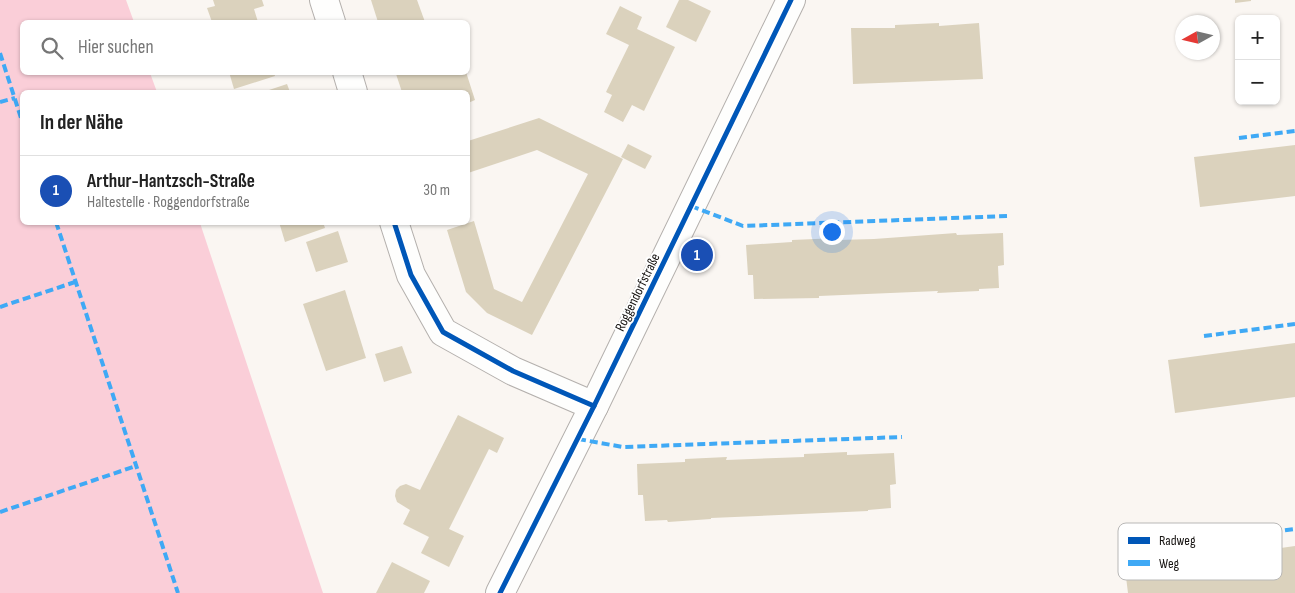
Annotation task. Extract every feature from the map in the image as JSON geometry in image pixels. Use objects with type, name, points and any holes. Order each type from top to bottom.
[{"type":"street","points":[[324,0],[330,20]]},
{"type":"street","name":"Roggendorfstraße","points":[[500,593],[594,406],[791,0]]},
{"type":"street","points":[[348,75],[352,90]]},
{"type":"street","points":[[395,225],[411,275],[443,332],[513,371],[594,406]]},
{"type":"shaded area","points":[[0,0],[126,0],[133,20],[20,20],[20,75],[151,75],[156,90],[20,90],[20,225],[201,225],[323,593],[0,593]]},
{"type":"building","points":[[213,0],[262,0],[264,6],[254,9],[257,20],[211,20],[207,8],[215,6]]},
{"type":"building","points":[[371,0],[417,0],[424,20],[377,20]]},
{"type":"building","points":[[679,0],[688,0],[711,11],[696,42],[666,27]]},
{"type":"building","points":[[1235,0],[1251,0],[1251,1],[1235,3]]},
{"type":"building","points":[[620,6],[642,17],[637,29],[675,47],[644,111],[632,105],[623,122],[604,112],[612,95],[606,92],[629,45],[606,34]]},
{"type":"building","points":[[939,23],[939,26],[979,23],[983,79],[853,84],[851,28],[895,28],[895,25]]},
{"type":"building","points":[[230,75],[275,75],[275,76],[234,89]]},
{"type":"building","points":[[396,75],[467,75],[475,100],[470,102],[470,90],[401,90]]},
{"type":"building","points":[[287,84],[289,90],[269,90]]},
{"type":"building","points":[[539,118],[623,159],[532,335],[487,313],[466,292],[447,230],[462,225],[470,225],[470,222],[474,221],[494,289],[522,302],[588,174],[537,150],[470,172],[470,140]]},
{"type":"building","points":[[628,144],[652,156],[645,169],[621,157]]},
{"type":"building","points":[[1295,145],[1295,196],[1200,207],[1194,157]]},
{"type":"building","points":[[280,225],[324,225],[325,228],[285,242]]},
{"type":"building","points":[[338,231],[348,262],[316,272],[306,242]]},
{"type":"building","points":[[956,233],[957,235],[1003,233],[1004,265],[998,266],[999,288],[937,293],[938,291],[819,296],[819,298],[754,299],[753,275],[748,275],[746,245],[792,242],[792,240],[874,239]]},
{"type":"building","points":[[345,290],[366,358],[326,371],[303,304]]},
{"type":"building","points":[[1295,343],[1295,397],[1175,413],[1168,360]]},
{"type":"building","points":[[402,346],[412,373],[384,382],[375,354]]},
{"type":"building","points":[[458,415],[504,438],[497,453],[489,449],[449,529],[464,536],[449,567],[421,553],[429,537],[403,524],[410,510],[397,502],[395,496],[396,490],[406,484],[420,490]]},
{"type":"building","points":[[847,452],[847,455],[894,453],[896,484],[890,485],[891,508],[868,511],[711,518],[668,522],[667,520],[645,521],[643,495],[638,495],[637,464],[685,462],[685,459],[727,457],[726,460],[804,457],[804,454]]},
{"type":"building","points":[[1295,546],[1295,593],[1128,593],[1126,580],[1282,580],[1282,548]]},
{"type":"building","points":[[392,562],[430,581],[424,593],[376,593]]},
{"type":"marked path","points":[[0,53],[20,115]]},
{"type":"marked path","points":[[0,102],[15,98]]},
{"type":"marked path","points":[[1239,138],[1295,131]]},
{"type":"marked path","points":[[691,206],[743,226],[1007,216]]},
{"type":"marked path","points":[[57,225],[178,593]]},
{"type":"marked path","points":[[0,307],[75,282]]},
{"type":"marked path","points":[[1204,336],[1295,324]]},
{"type":"marked path","points":[[578,439],[623,447],[902,437]]},
{"type":"marked path","points":[[0,512],[136,466]]},
{"type":"marked path","points":[[1282,531],[1295,529]]},
{"type":"cycle path","points":[[500,593],[594,406],[791,0]]},
{"type":"cycle path","points":[[395,225],[411,275],[443,332],[513,371],[594,406]]},
{"type":"place","name":"Arthur-Hantzsch-Straße","points":[[697,255]]}]
